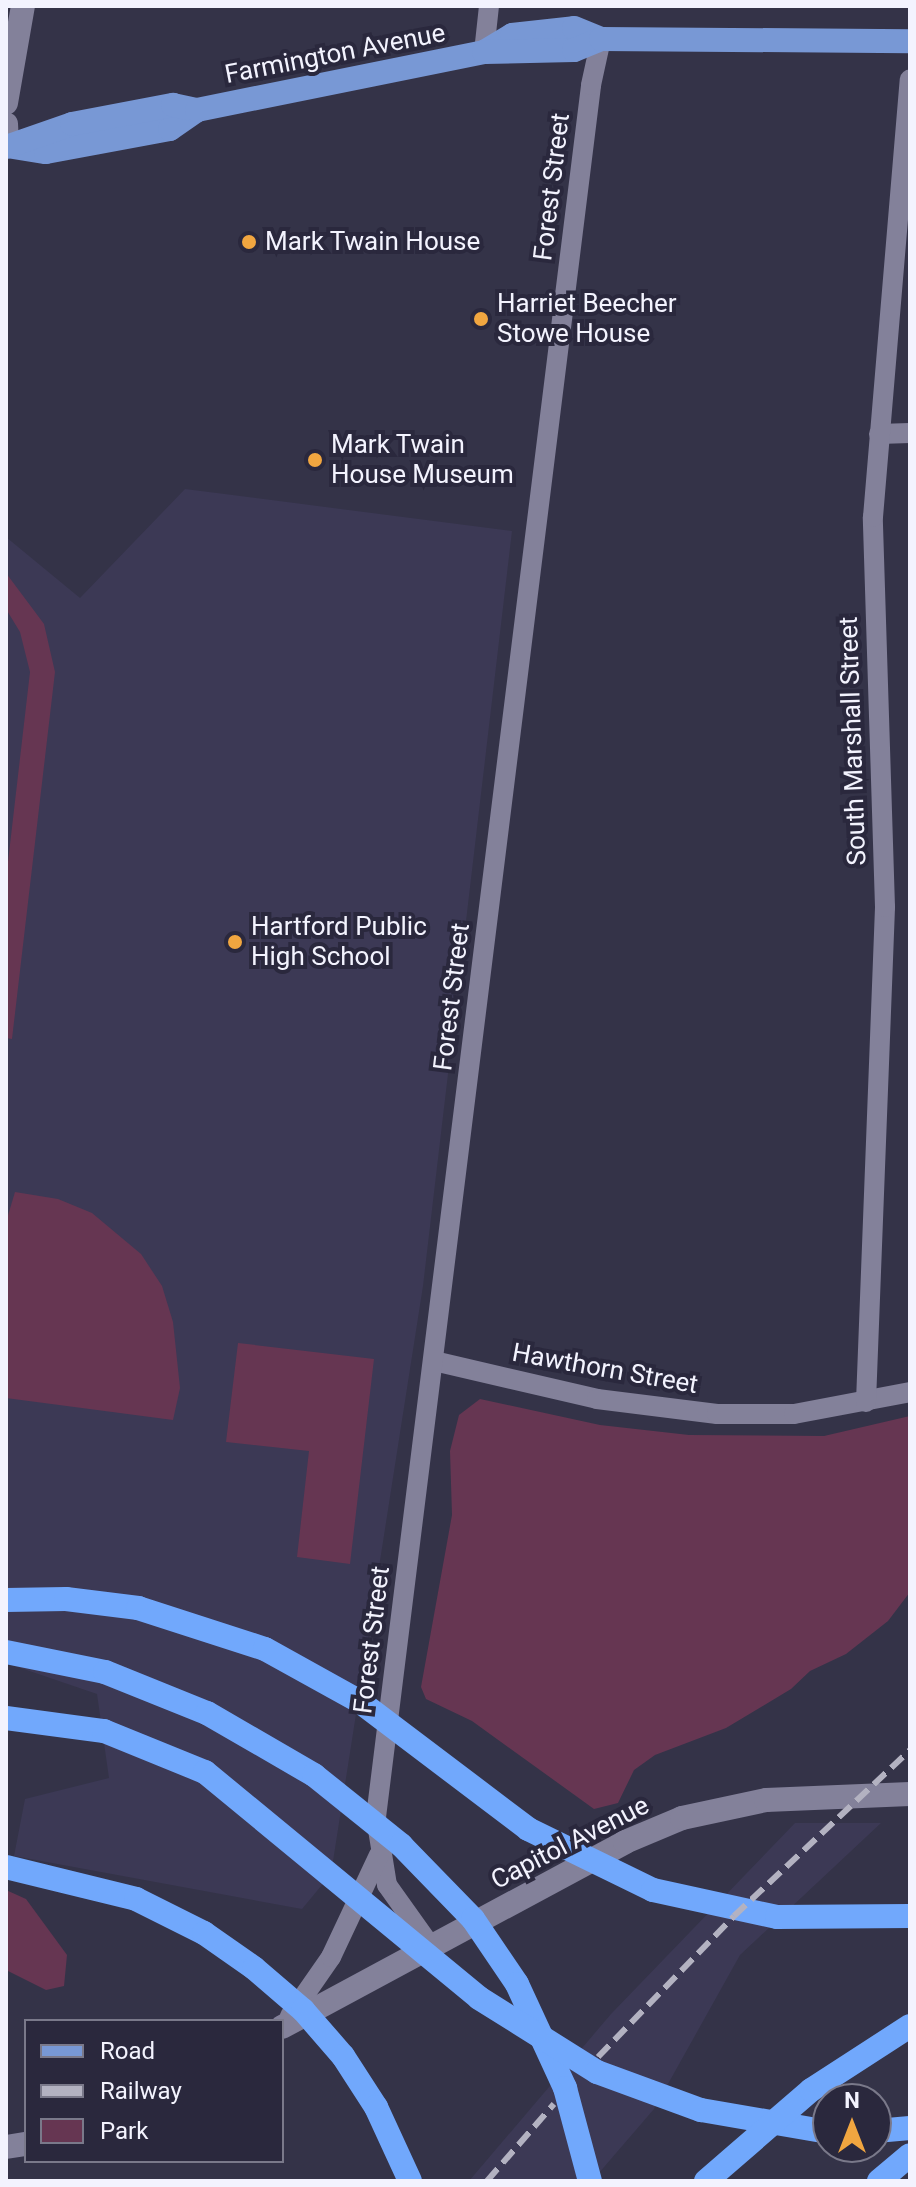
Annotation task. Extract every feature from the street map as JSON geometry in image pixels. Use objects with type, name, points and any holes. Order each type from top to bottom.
[{"type":"highway","points":[[6,1600],[126,1606],[253,1644],[359,1701],[528,1829],[641,1886],[748,1913],[865,1919],[910,1916]]},
{"type":"highway","points":[[6,1652],[105,1672],[207,1713],[314,1775],[401,1845],[473,1919],[517,1984],[565,2088],[590,2181]]},
{"type":"highway","points":[[6,1718],[77,1725],[155,1748],[212,1776],[467,1989],[572,2059],[678,2104],[758,2123],[812,2130]]},
{"type":"highway","points":[[6,1867],[136,1899],[186,1922],[244,1960],[309,2015],[343,2056],[376,2107],[410,2181]]},
{"type":"highway","points":[[706,2181],[811,2090],[910,2026]]},
{"type":"highway","points":[[879,2181],[910,2155]]},
{"type":"main road","points":[[6,103],[23,6]]},
{"type":"main road","name":"Farmington Avenue","points":[[6,139],[46,152],[170,129],[197,110],[484,52],[512,35],[574,28],[601,39],[910,41]]},
{"type":"main road","name":"Capitol Avenue","points":[[284,2026],[625,1842],[682,1818],[766,1800],[910,1794]]},
{"type":"street","points":[[484,52],[489,6]]},
{"type":"street","name":"Forest Street","points":[[432,1948],[387,1885],[379,1855],[376,1817],[589,101],[601,39]]},
{"type":"street","name":"South Marshall Street","points":[[866,1402],[885,907],[873,532],[910,80]]},
{"type":"street","points":[[879,434],[910,433]]},
{"type":"street","name":"Hawthorn Street","points":[[434,1361],[597,1399],[680,1411],[794,1414],[910,1392]]},
{"type":"street","points":[[284,2024],[331,1957],[379,1855]]},
{"type":"shaded area","name":"Hartford Public High School","points":[[185,489],[512,531],[423,1286],[331,1874],[302,1909],[14,1856],[25,1799],[109,1778],[97,1694],[6,1663],[6,537],[80,598]]},
{"type":"shaded area","points":[[795,1823],[881,1823],[740,1955],[654,2109],[592,2181],[469,2181],[611,2014]]},
{"type":"green space","points":[[6,573],[44,624],[55,672],[12,1039],[6,1038],[6,879],[30,672],[20,632],[6,609]]},
{"type":"green space","points":[[15,1192],[58,1199],[92,1213],[141,1254],[162,1286],[173,1322],[180,1388],[173,1420],[6,1398],[6,1222]]},
{"type":"green space","points":[[238,1343],[374,1359],[350,1564],[297,1557],[309,1451],[226,1442]]},
{"type":"green space","points":[[480,1399],[600,1425],[689,1435],[824,1436],[910,1416],[910,1592],[888,1621],[846,1654],[810,1671],[791,1689],[726,1728],[655,1755],[634,1770],[618,1803],[594,1809],[472,1721],[426,1699],[421,1687],[452,1515],[450,1451],[459,1415]]},
{"type":"green space","points":[[6,1890],[26,1899],[67,1955],[64,1986],[46,1990],[6,1970]]},
{"type":"railway","points":[[598,2057],[734,1916],[910,1750]]},
{"type":"railway","points":[[487,2181],[554,2104]]},
{"type":"place","name":"Mark Twain House","points":[[249,242]]},
{"type":"place","name":"Harriet Beecher Stowe House","points":[[481,319]]},
{"type":"place","name":"Mark Twain House Museum","points":[[315,460]]},
{"type":"place","name":"Hartford Public High School","points":[[235,942]]}]
